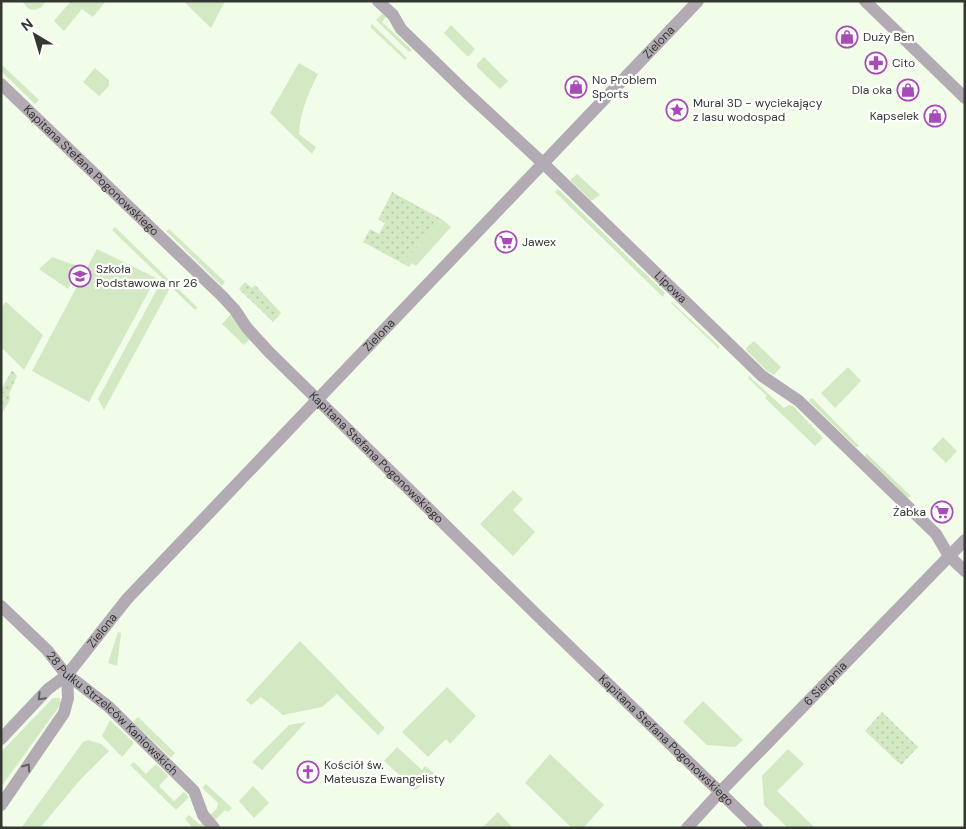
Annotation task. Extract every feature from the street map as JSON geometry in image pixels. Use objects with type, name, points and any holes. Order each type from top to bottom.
[{"type":"street","name":"Lipowa","points":[[378,1],[393,16],[401,29],[453,80],[543,163],[762,376],[800,402],[886,485],[936,534],[950,556],[965,571]]},
{"type":"street","name":"Zielona","points":[[1,739],[48,689],[67,675],[127,599],[698,1]]},
{"type":"street","points":[[865,1],[965,98]]},
{"type":"street","name":"Kapitana Stefana Pogonowskiego","points":[[1,84],[222,296],[235,310],[247,328],[318,399],[757,828]]},
{"type":"street","name":"6 Sierpnia","points":[[687,828],[965,540]]},
{"type":"street","name":"28 Pułku Strzelców Kaniowskich","points":[[1,606],[47,650],[67,675],[109,707],[194,791],[203,816],[214,828]]},
{"type":"street","points":[[1,804],[64,713],[68,698],[67,675]]},
{"type":"green space","points":[[22,1],[45,1],[42,7],[33,10],[28,8]]},
{"type":"green space","points":[[71,1],[106,1],[93,17],[82,9],[64,31],[54,21]]},
{"type":"green space","points":[[183,1],[225,1],[211,28]]},
{"type":"green space","points":[[382,14],[386,17],[382,22],[412,50],[409,52],[376,20]]},
{"type":"green space","points":[[372,24],[407,58],[405,60],[370,27]]},
{"type":"green space","points":[[451,25],[475,49],[469,56],[444,33]]},
{"type":"green space","points":[[484,57],[508,81],[500,89],[477,67],[477,64]]},
{"type":"green space","points":[[299,63],[318,74],[305,103],[299,134],[316,147],[312,154],[270,113]]},
{"type":"green space","points":[[1,64],[39,100],[35,104],[1,71]]},
{"type":"green space","points":[[95,68],[109,80],[109,86],[99,96],[83,82]]},
{"type":"green space","points":[[577,174],[600,195],[591,201],[570,180]]},
{"type":"green space","points":[[558,189],[665,293],[663,297],[555,192]]},
{"type":"green space","points":[[392,192],[443,220],[402,263],[363,242],[370,229],[379,234],[385,223],[378,220]]},
{"type":"green space","points":[[443,220],[451,227],[416,266],[412,263],[409,267],[402,263]]},
{"type":"green space","points":[[115,227],[198,308],[195,310],[112,230]]},
{"type":"green space","points":[[169,229],[225,282],[222,286],[166,231]]},
{"type":"green space","points":[[97,249],[156,278],[89,402],[32,371]]},
{"type":"green space","points":[[52,257],[80,267],[68,289],[39,269]]},
{"type":"green space","points":[[162,280],[170,288],[104,410],[98,399]]},
{"type":"green space","points":[[245,282],[252,288],[255,285],[281,313],[273,322],[239,289]]},
{"type":"green space","points":[[6,302],[43,335],[24,370],[1,347],[1,307]]},
{"type":"green space","points":[[671,303],[719,346],[719,349]]},
{"type":"green space","points":[[231,314],[250,339],[244,345],[222,324]]},
{"type":"green space","points":[[754,341],[781,367],[774,375],[767,371],[747,351],[746,348]]},
{"type":"green space","points":[[848,367],[861,381],[835,408],[821,393]]},
{"type":"green space","points":[[12,370],[17,376],[9,394],[10,400],[1,415],[1,390]]},
{"type":"green space","points":[[749,376],[784,408],[789,405],[793,406],[823,438],[815,446],[765,398],[767,396],[748,378]]},
{"type":"green space","points":[[812,398],[858,447],[810,402],[809,400]]},
{"type":"green space","points":[[943,437],[957,451],[946,463],[932,449]]},
{"type":"green space","points":[[866,453],[911,496],[907,498],[865,457]]},
{"type":"green space","points":[[513,490],[523,499],[513,510],[535,532],[513,556],[480,524]]},
{"type":"green space","points":[[118,632],[121,633],[117,666],[108,663]]},
{"type":"green space","points":[[300,641],[385,728],[378,735],[337,694],[322,707],[283,715],[261,697],[251,705],[246,700]]},
{"type":"green space","points":[[447,687],[476,716],[450,744],[446,739],[428,757],[402,732]]},
{"type":"green space","points":[[53,698],[60,698],[61,704],[1,787],[1,752]]},
{"type":"green space","points":[[703,701],[743,740],[735,747],[707,745],[683,722]]},
{"type":"green space","points":[[882,712],[918,747],[901,765],[865,731]]},
{"type":"green space","points":[[138,717],[175,753],[171,758],[133,722]]},
{"type":"green space","points":[[110,720],[134,743],[122,757],[102,736]]},
{"type":"green space","points":[[306,722],[262,770],[252,762],[289,725]]},
{"type":"green space","points":[[88,740],[101,744],[109,751],[80,780],[40,828],[21,828],[83,742]]},
{"type":"green space","points":[[397,747],[422,770],[425,766],[434,773],[416,790],[384,761]]},
{"type":"green space","points":[[788,749],[804,764],[777,791],[815,828],[788,828],[764,805],[762,776]]},
{"type":"green space","points":[[550,754],[604,805],[583,828],[572,828],[525,783]]},
{"type":"green space","points":[[134,762],[146,774],[156,764],[168,776],[159,786],[174,801],[184,792],[189,797],[176,810],[130,765]]},
{"type":"green space","points":[[206,784],[232,808],[228,812],[225,810],[215,820],[210,815],[217,808],[218,803],[202,788]]},
{"type":"green space","points":[[253,786],[269,803],[254,818],[239,801]]},
{"type":"green space","points":[[498,812],[513,828],[482,828]]},
{"type":"green space","points":[[189,815],[200,825],[202,823],[207,828],[193,828],[185,819]]},
{"type":"place","name":"Duży Ben","points":[[847,37]]},
{"type":"place","name":"Cito","points":[[876,63]]},
{"type":"place","name":"No Problem Sports","points":[[576,87]]},
{"type":"place","name":"Dla oka","points":[[908,90]]},
{"type":"place","name":"Mural 3D - wyciekający z lasu wodospad","points":[[677,110]]},
{"type":"place","name":"Kapselek","points":[[935,116]]},
{"type":"place","name":"Jawex","points":[[506,242]]},
{"type":"place","name":"Szkoła Podstawowa nr 26","points":[[80,276]]},
{"type":"place","name":"Żabka","points":[[942,512]]},
{"type":"place","name":"Kościół św. Mateusza Ewangelisty","points":[[308,772]]}]
